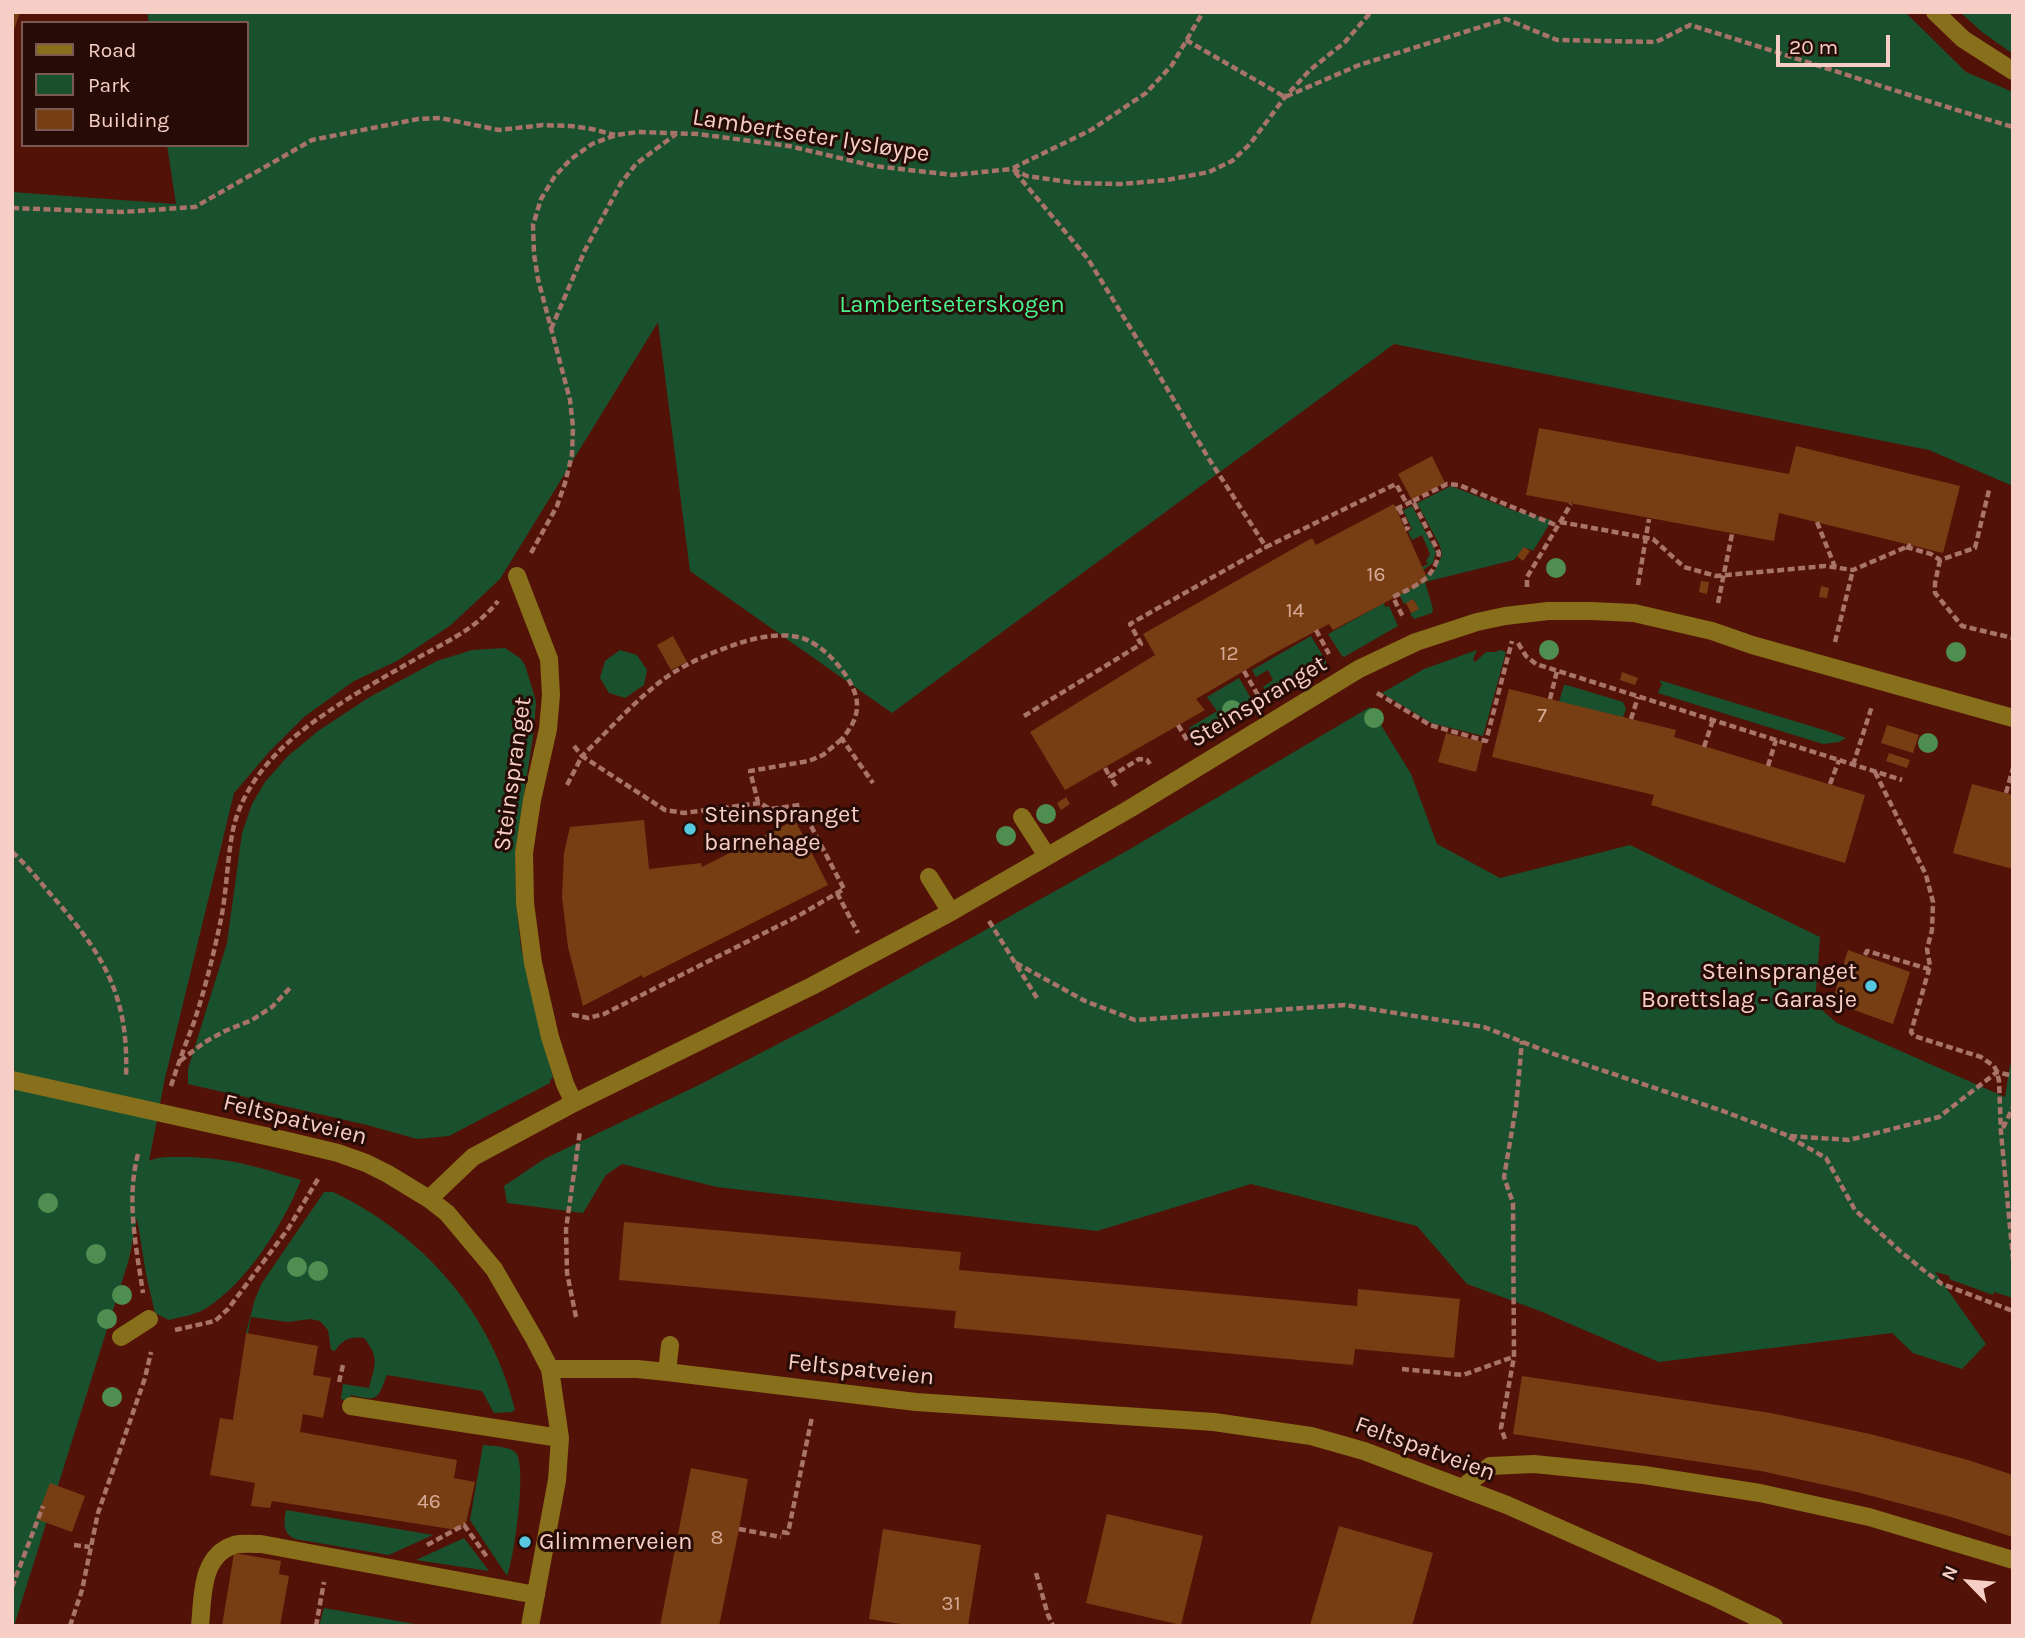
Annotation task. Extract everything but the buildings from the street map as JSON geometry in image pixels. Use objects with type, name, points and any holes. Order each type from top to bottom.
[{"type":"street","points":[[1935,12],[1962,39],[2013,71]]},
{"type":"street","name":"Steinspranget","points":[[517,576],[549,659],[551,695],[549,720],[524,853],[525,903],[533,963],[550,1037],[565,1084],[575,1103]]},
{"type":"street","name":"Steinspranget","points":[[429,1199],[473,1157],[575,1103],[812,986],[951,912],[1359,669],[1416,642],[1477,622],[1548,611],[1634,613],[1712,631],[1752,645],[2013,718]]},
{"type":"street","points":[[1022,817],[1047,856]]},
{"type":"street","points":[[929,877],[951,912]]},
{"type":"street","name":"Feltspatveien","points":[[12,1080],[338,1153],[388,1174],[447,1213],[494,1269],[550,1369],[637,1369],[916,1402],[1228,1424],[1311,1436],[1364,1451],[1507,1505],[1774,1626]]},
{"type":"street","points":[[121,1337],[149,1319]]},
{"type":"street","points":[[667,1372],[670,1345]]},
{"type":"street","points":[[530,1626],[558,1480],[560,1438],[550,1369]]},
{"type":"street","points":[[351,1406],[560,1438]]},
{"type":"street","points":[[1462,1488],[1490,1466],[1534,1464],[1604,1470],[1760,1493],[1869,1517],[2013,1560]]},
{"type":"street","points":[[200,1626],[207,1572],[221,1551],[235,1545],[261,1544],[536,1595]]},
{"type":"path","points":[[1203,12],[1172,65],[1146,93],[1091,130],[1012,169],[1088,259],[1209,459],[1266,547]]},
{"type":"path","name":"Lambertseter lysløype","points":[[170,1088],[194,1019],[216,941],[222,917],[233,830],[246,793],[286,743],[321,716],[456,637],[495,605],[517,576],[558,506],[572,455],[573,427],[570,400],[538,279],[533,225],[547,187],[571,159],[592,144],[617,135],[638,132],[698,134],[789,146],[874,166],[953,175],[1012,169],[1027,176],[1076,183],[1121,184],[1167,180],[1209,172],[1232,161],[1250,144],[1284,97],[1310,70],[1345,42],[1370,12]]},
{"type":"path","points":[[1186,40],[1284,97],[1359,65],[1506,19],[1557,40],[1656,42],[1690,25],[2013,127]]},
{"type":"path","points":[[12,208],[122,212],[195,207],[312,140],[418,119],[440,118],[499,130],[543,125],[571,126],[617,135]]},
{"type":"path","points":[[551,330],[585,250],[621,183],[636,164],[677,134]]},
{"type":"path","points":[[1024,716],[1141,644],[1130,624],[1266,547],[1396,484],[1437,547],[1438,556],[1425,580],[1393,597]]},
{"type":"path","points":[[1405,529],[1408,528],[1397,509],[1447,484],[1459,485],[1559,524],[1653,539],[1684,567],[1716,576],[1825,566],[1853,570],[1908,546],[1931,554],[1940,561]]},
{"type":"path","points":[[1940,561],[1975,548],[1989,490]]},
{"type":"path","points":[[1527,592],[1527,577],[1571,503]]},
{"type":"path","points":[[1634,613],[1649,519]]},
{"type":"path","points":[[1817,522],[1836,568]]},
{"type":"path","points":[[1712,631],[1732,534]]},
{"type":"path","points":[[1940,561],[1935,593],[1962,626],[2013,638]]},
{"type":"path","points":[[1829,666],[1853,570]]},
{"type":"path","points":[[1505,616],[1526,656],[1536,664],[1902,780]]},
{"type":"path","points":[[564,795],[582,756],[657,684],[689,664],[740,643],[766,636],[800,637],[811,642],[836,662],[850,680],[858,703],[855,719],[849,731],[823,755],[809,761],[750,771],[760,803]]},
{"type":"path","points":[[1377,693],[1430,725],[1486,741],[1513,640]]},
{"type":"path","points":[[1550,699],[1557,671]]},
{"type":"path","points":[[1853,765],[1880,681]]},
{"type":"path","points":[[1631,719],[1638,696]]},
{"type":"path","points":[[549,720],[582,756],[665,810],[684,813],[760,803],[770,809],[800,805],[844,889],[798,916],[604,1014],[587,1018],[574,1015],[569,1002]]},
{"type":"path","points":[[1704,747],[1713,720]]},
{"type":"path","points":[[842,738],[873,783]]},
{"type":"path","points":[[1768,766],[1776,740]]},
{"type":"path","points":[[1110,776],[1139,760],[1147,760],[1154,771]]},
{"type":"path","points":[[1830,784],[1839,760]]},
{"type":"path","points":[[1105,768],[1115,784]]},
{"type":"path","points":[[2006,793],[2013,768]]},
{"type":"path","points":[[1875,772],[1931,890],[1934,915],[1927,949],[1929,969],[1911,1032],[1914,1036],[1981,1057],[1994,1066],[1997,1072],[2013,1259]]},
{"type":"path","points":[[12,852],[78,926],[100,958],[119,998],[127,1046],[126,1078]]},
{"type":"path","points":[[837,893],[858,934]]},
{"type":"path","points":[[993,928],[1037,998]]},
{"type":"path","points":[[1866,955],[1867,951],[1929,969]]},
{"type":"path","points":[[1016,963],[1085,1001],[1135,1020],[1345,1005],[1484,1027],[1789,1136],[1826,1158],[1855,1210],[1927,1273],[1942,1284],[2013,1311]]},
{"type":"path","points":[[179,1062],[205,1042],[272,1007],[290,988]]},
{"type":"path","points":[[1515,1466],[1501,1428],[1514,1357],[1513,1203],[1504,1177],[1516,1107],[1522,1041]]},
{"type":"path","points":[[1997,1072],[2013,1076]]},
{"type":"path","points":[[1789,1136],[1849,1140],[1939,1117],[1997,1072]]},
{"type":"path","points":[[2001,1132],[2013,1107]]},
{"type":"path","points":[[576,1317],[567,1273],[566,1229],[581,1127]]},
{"type":"path","points":[[70,1626],[82,1590],[98,1513],[145,1378],[154,1336],[143,1296],[133,1227],[132,1191],[138,1154]]},
{"type":"path","points":[[154,1336],[215,1321],[228,1310],[288,1229],[318,1179]]},
{"type":"path","points":[[1402,1369],[1463,1375],[1514,1357]]},
{"type":"path","points":[[738,1529],[788,1533],[812,1420]]},
{"type":"path","points":[[12,1587],[43,1506]]},
{"type":"path","points":[[464,1525],[494,1567]]},
{"type":"path","points":[[74,1545],[90,1547]]},
{"type":"path","points":[[316,1626],[325,1577],[325,1556]]},
{"type":"path","points":[[1036,1573],[1053,1626]]},
{"type":"green space","name":"Lambertseterskogen","points":[[147,12],[1905,12],[1966,72],[2013,92],[2013,486],[1929,450],[1394,344],[892,713],[690,571],[658,322],[500,579],[451,625],[397,661],[354,681],[304,717],[234,793],[165,1078],[149,1161],[165,1157],[209,1158],[254,1166],[301,1180],[274,1234],[235,1284],[205,1309],[169,1320],[155,1313],[137,1218],[129,1259],[12,1626],[12,192],[176,204],[167,147],[248,147],[248,21],[149,21]]},
{"type":"green space","points":[[1960,12],[2013,12],[2013,54],[1982,32]]},
{"type":"green space","points":[[1451,486],[1515,511],[1552,520],[1533,551],[1524,547],[1514,560],[1425,582],[1432,613],[1414,619],[1410,614],[1418,609],[1414,600],[1404,604],[1397,590],[1435,570],[1442,555],[1417,503]]},
{"type":"green space","points":[[1412,506],[1436,552],[1433,563],[1423,570],[1422,567],[1428,564],[1426,561],[1430,554],[1422,535],[1412,540],[1408,532],[1412,529],[1403,510]]},
{"type":"green space","points":[[1384,603],[1385,607],[1389,606],[1398,626],[1342,656],[1328,634]]},
{"type":"green space","points":[[1311,636],[1326,661],[1326,666],[1299,684],[1270,698],[1263,687],[1273,680],[1268,670],[1256,677],[1252,670]]},
{"type":"green space","points":[[505,648],[525,665],[536,701],[515,853],[516,902],[521,948],[553,1078],[550,1083],[449,1136],[417,1139],[188,1084],[188,1069],[227,943],[242,833],[252,804],[265,782],[288,756],[318,731],[368,698],[437,661],[472,650]]},
{"type":"green space","points":[[620,650],[637,655],[647,670],[644,685],[625,698],[609,693],[600,678],[605,661]]},
{"type":"green space","points":[[1477,650],[1473,659],[1475,662],[1486,652],[1506,652],[1483,736],[1431,723],[1382,693],[1424,669]]},
{"type":"green space","points":[[1239,678],[1255,705],[1254,709],[1201,740],[1195,739],[1189,728],[1217,711],[1207,697]]},
{"type":"green space","points":[[1659,680],[1846,738],[1839,742],[1823,744],[1658,693],[1662,684]]},
{"type":"green space","points":[[1564,685],[1623,702],[1626,709],[1623,717],[1559,702]]},
{"type":"green space","points":[[1370,707],[1411,774],[1437,844],[1500,878],[1630,845],[1820,937],[1815,1004],[1837,1023],[2005,1097],[2010,1065],[2013,1065],[2013,1298],[1994,1292],[1993,1295],[1935,1272],[1986,1344],[1962,1369],[1913,1353],[1892,1333],[1659,1362],[1540,1311],[1467,1284],[1417,1226],[1251,1184],[1097,1231],[717,1187],[622,1164],[606,1175],[583,1213],[507,1203],[504,1186],[544,1159],[699,1085],[832,1016],[1130,849]]},
{"type":"green space","points":[[324,1192],[333,1192],[396,1230],[449,1280],[471,1309],[489,1341],[515,1410],[494,1413],[482,1391],[387,1375],[376,1397],[351,1395],[350,1401],[341,1399],[343,1384],[369,1388],[375,1362],[364,1338],[347,1340],[335,1351],[331,1350],[328,1330],[320,1321],[310,1319],[288,1322],[251,1317],[246,1333],[255,1299],[262,1283]]},
{"type":"green space","points":[[483,1445],[508,1449],[515,1452],[519,1460],[518,1512],[507,1576],[470,1520]]},
{"type":"green space","points":[[286,1510],[433,1535],[389,1555],[295,1539],[286,1530]]},
{"type":"green space","points":[[464,1538],[489,1571],[416,1560]]},
{"type":"green space","points":[[324,1608],[426,1626],[319,1626]]},
{"type":"place","name":"Steinspranget barnehage","points":[[690,829]]},
{"type":"place","name":"Steinspranget Borettslag - Garasje","points":[[1871,986]]},
{"type":"place","name":"Glimmerveien","points":[[525,1542]]}]
